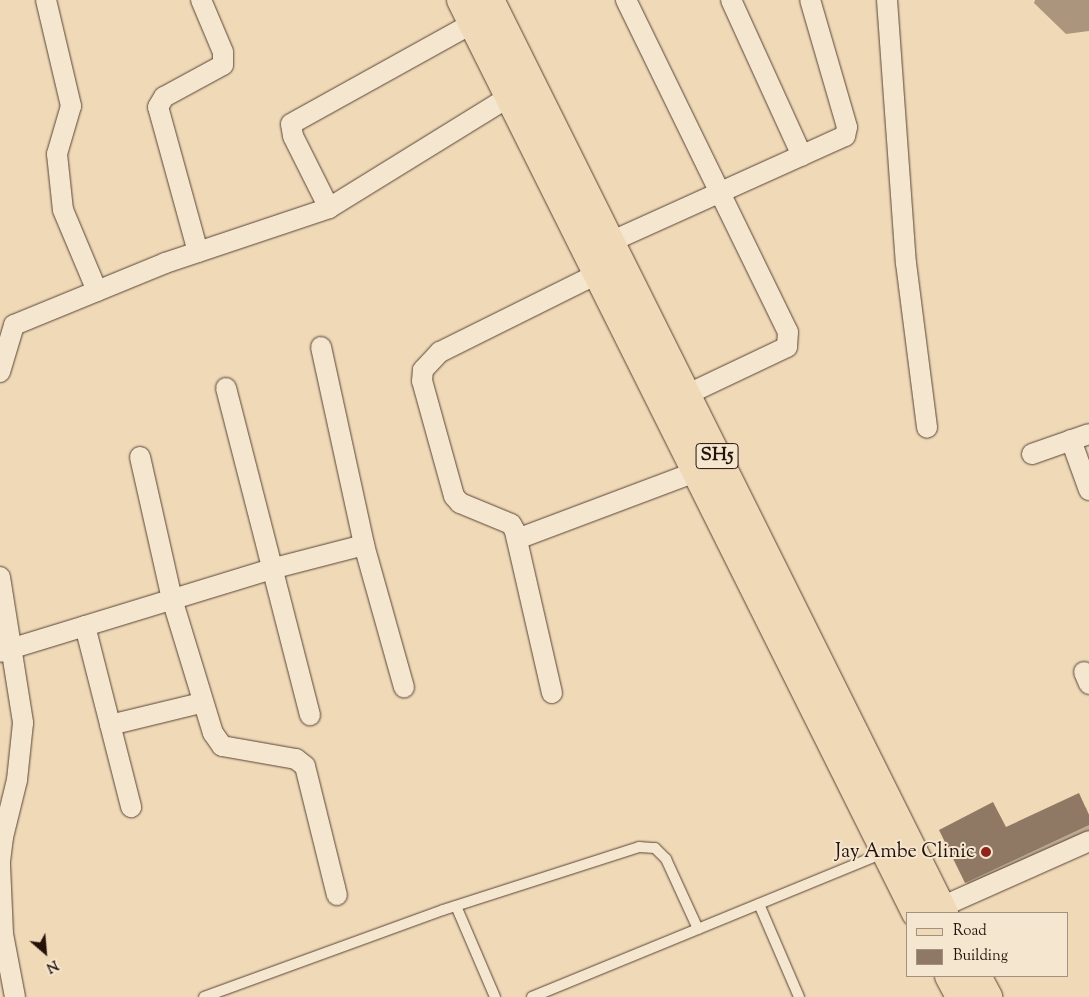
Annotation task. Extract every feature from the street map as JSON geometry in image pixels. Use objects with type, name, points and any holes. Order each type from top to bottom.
[{"type":"main road","name":"SH5","points":[[490,0],[686,395],[934,911]]},
{"type":"main road","name":"SH5","points":[[467,12],[599,273],[886,852],[934,911]]},
{"type":"main road","points":[[950,977],[960,997]]},
{"type":"main road","points":[[978,977],[988,997]]},
{"type":"street","points":[[46,0],[71,106],[57,154],[62,210],[97,291]]},
{"type":"street","points":[[198,252],[158,107],[164,97],[223,65],[223,52],[201,0]]},
{"type":"street","points":[[626,0],[788,332],[789,341],[782,350],[686,395]]},
{"type":"street","points":[[731,0],[802,156]]},
{"type":"street","points":[[610,242],[842,139],[847,127],[810,0]]},
{"type":"street","points":[[887,0],[906,263],[927,428]]},
{"type":"street","points":[[329,208],[293,136],[291,124],[467,12]]},
{"type":"street","points":[[0,372],[7,328],[198,252],[329,208],[509,97]]},
{"type":"street","points":[[552,693],[517,539],[511,524],[460,503],[454,496],[422,381],[423,370],[440,352],[599,273]]},
{"type":"street","points":[[320,347],[364,545],[404,687]]},
{"type":"street","points":[[226,388],[310,715]]},
{"type":"street","points":[[1032,454],[1080,437],[1089,490]]},
{"type":"street","points":[[140,457],[172,599],[201,703],[222,746],[296,759],[305,766],[337,895]]},
{"type":"street","points":[[517,539],[698,472]]},
{"type":"street","points":[[6,650],[271,569],[364,545]]},
{"type":"street","points":[[0,577],[6,650],[23,723],[22,748],[0,863],[3,934],[15,997]]},
{"type":"street","points":[[85,626],[131,807]]},
{"type":"street","points":[[110,725],[201,703]]},
{"type":"street","points":[[934,911],[1089,841]]},
{"type":"lane","points":[[204,997],[456,906],[639,847],[656,848],[666,859],[698,929]]},
{"type":"lane","points":[[532,997],[886,852]]},
{"type":"lane","points":[[759,904],[800,997]]},
{"type":"lane","points":[[456,906],[495,997]]},
{"type":"shaded area","points":[[1035,0],[1089,0],[1089,31],[1066,34],[1034,3]]},
{"type":"building","points":[[1079,793],[1089,815],[1089,825],[965,883],[939,830],[993,802],[1006,827]]},
{"type":"place","name":"Jay Ambe Clinic","points":[[986,852]]}]
